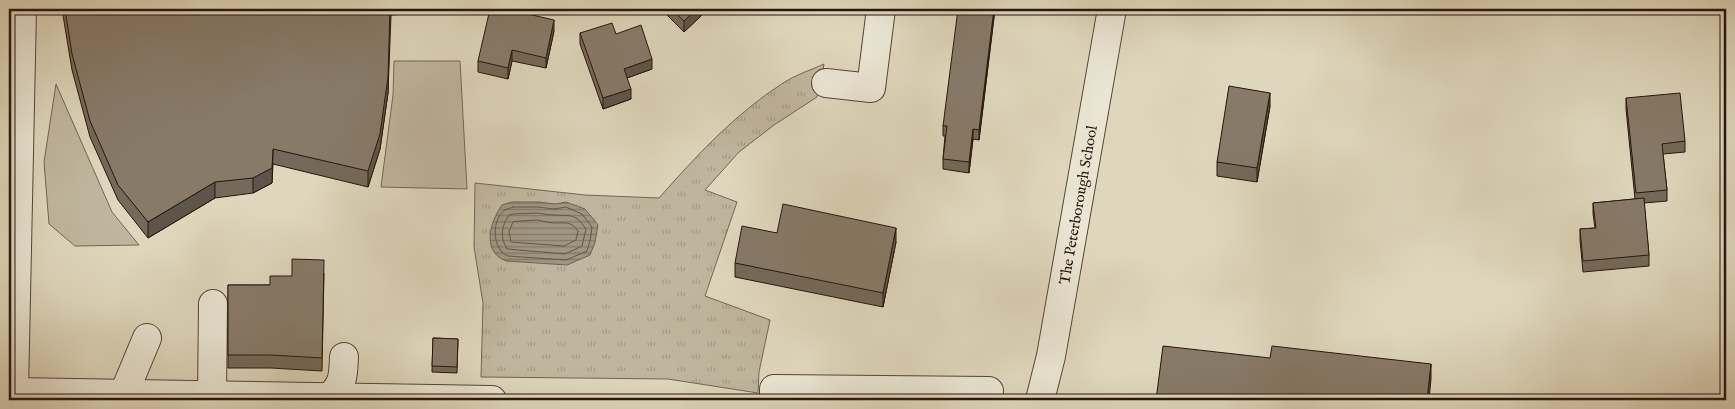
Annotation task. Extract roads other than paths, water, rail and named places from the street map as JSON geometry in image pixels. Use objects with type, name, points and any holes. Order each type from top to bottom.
[{"type":"street","points":[[22,9],[14,392],[212,396],[331,396],[354,376]]},
{"type":"street","points":[[826,83],[871,88],[881,9]]},
{"type":"street","name":"The Peterborough School","points":[[1040,400],[1051,356],[1112,9]]},
{"type":"street","points":[[212,396],[213,304]]},
{"type":"street","points":[[331,396],[343,380],[354,376],[492,400]]},
{"type":"street","points":[[774,400],[774,389],[989,391]]},
{"type":"water","points":[[512,202],[555,204],[566,202],[585,209],[598,225],[590,255],[567,265],[506,261],[498,256],[493,250],[491,243],[491,228],[502,205]]}]
